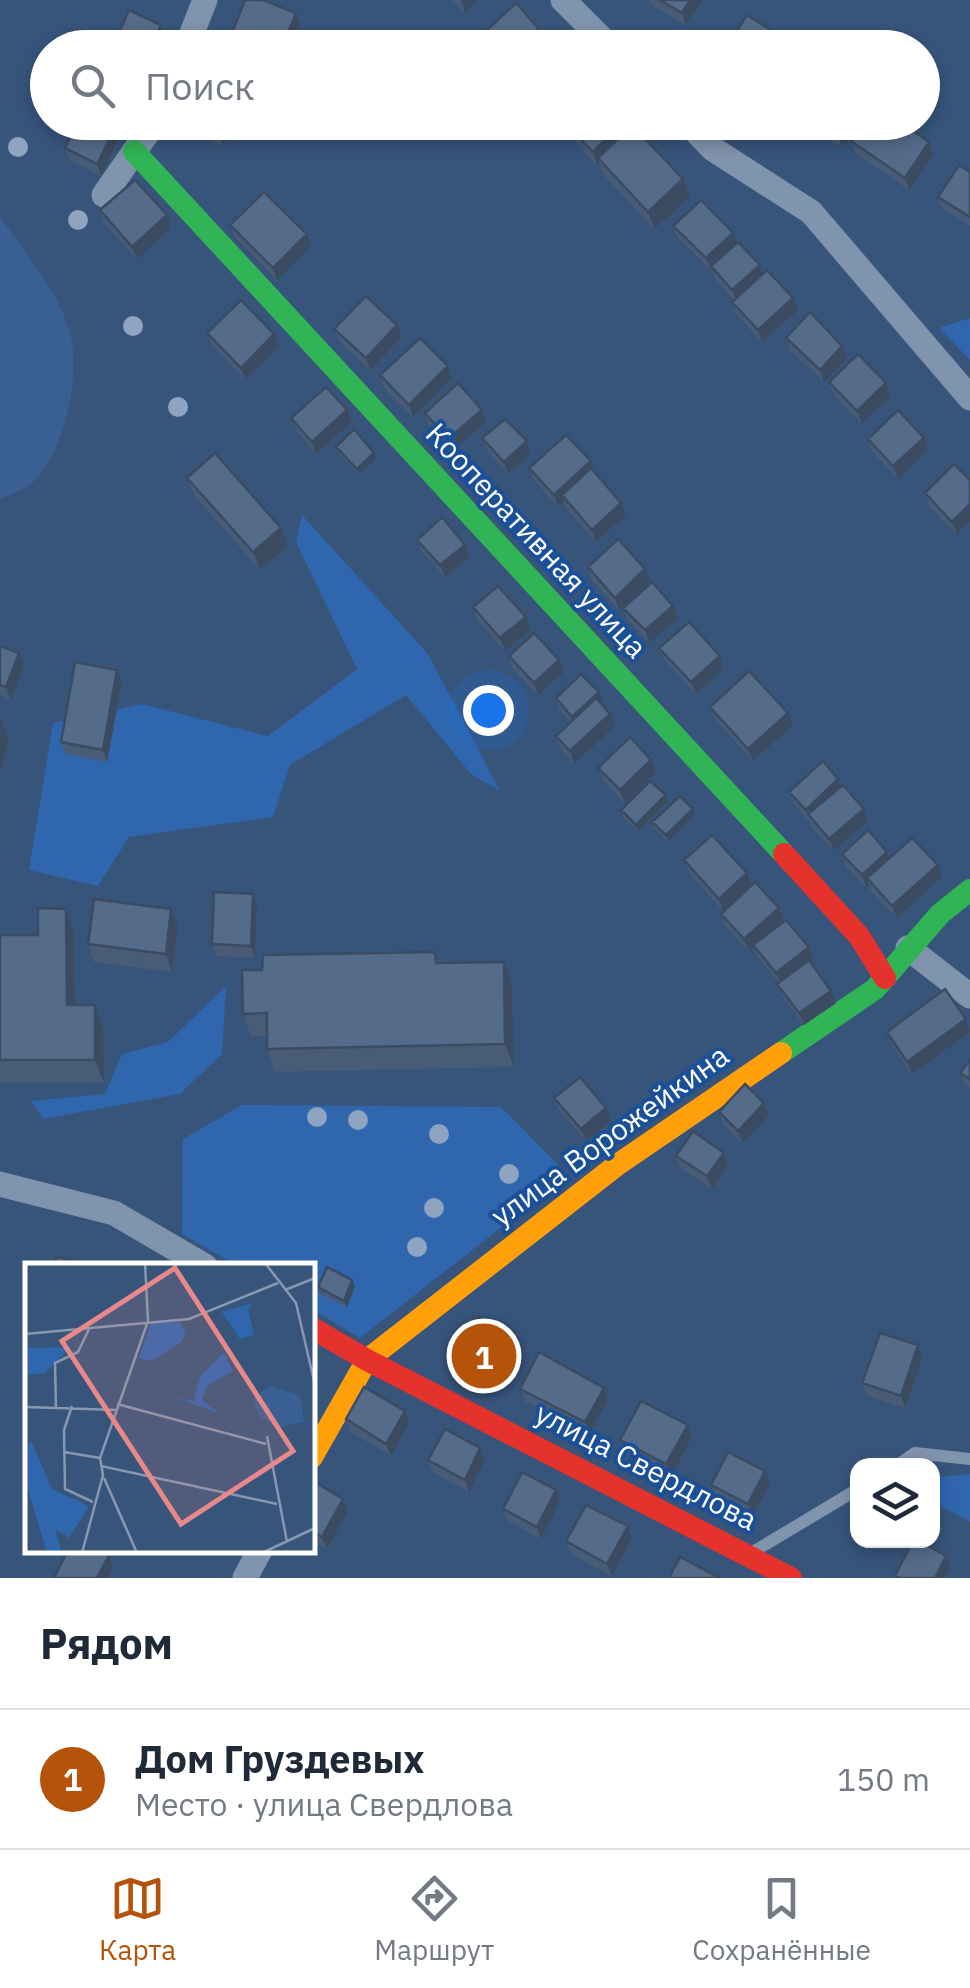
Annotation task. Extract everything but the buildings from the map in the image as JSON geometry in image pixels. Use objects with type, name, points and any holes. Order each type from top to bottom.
[{"type":"street","points":[[193,30],[205,0]]},
{"type":"street","points":[[563,0],[593,30]]},
{"type":"street","points":[[104,195],[142,140]]},
{"type":"street","points":[[705,140],[811,212],[970,398]]},
{"type":"street","name":"Кооперативная улица","points":[[134,151],[860,936],[886,978]]},
{"type":"street","name":"улица Ворожейкина","points":[[315,1453],[367,1360],[617,1165],[875,989],[940,914],[970,890]]},
{"type":"street","points":[[908,948],[970,996]]},
{"type":"street","points":[[0,1184],[114,1212],[200,1263]]},
{"type":"street","name":"улица Свердлова","points":[[315,1330],[792,1578]]},
{"type":"street","points":[[245,1578],[258,1553]]},
{"type":"lane","points":[[909,1458],[916,1454],[970,1458]]},
{"type":"lane","points":[[748,1555],[850,1493]]},
{"type":"shaded area","points":[[0,217],[56,299],[69,329],[74,366],[68,409],[55,450],[34,481],[0,499]]},
{"type":"shaded area","points":[[970,318],[970,360],[939,328]]},
{"type":"shaded area","points":[[302,515],[428,654],[500,791],[471,774],[406,695],[290,765],[273,817],[129,837],[98,886],[29,870],[53,723],[142,704],[268,736],[357,669],[296,542]]},
{"type":"shaded area","points":[[226,986],[222,1054],[180,1094],[43,1119],[31,1101],[105,1094],[122,1054],[168,1042]]},
{"type":"shaded area","points":[[242,1105],[501,1107],[568,1175],[360,1338],[315,1311],[315,1263],[233,1263],[182,1234],[183,1139]]},
{"type":"shaded area","points":[[970,1474],[970,1522],[940,1506],[940,1477]]},
{"type":"traffic: fast","points":[[134,151],[784,854]]},
{"type":"traffic: fast","points":[[781,1053],[875,989],[940,914],[970,890]]},
{"type":"traffic: slow","points":[[315,1452],[367,1360],[617,1165],[781,1053]]},
{"type":"traffic: jam","points":[[784,854],[859,936],[885,978]]},
{"type":"traffic: jam","points":[[315,1330],[791,1578]]},
{"type":"place","name":"Дом Груздевых","points":[[484,1356]]}]
